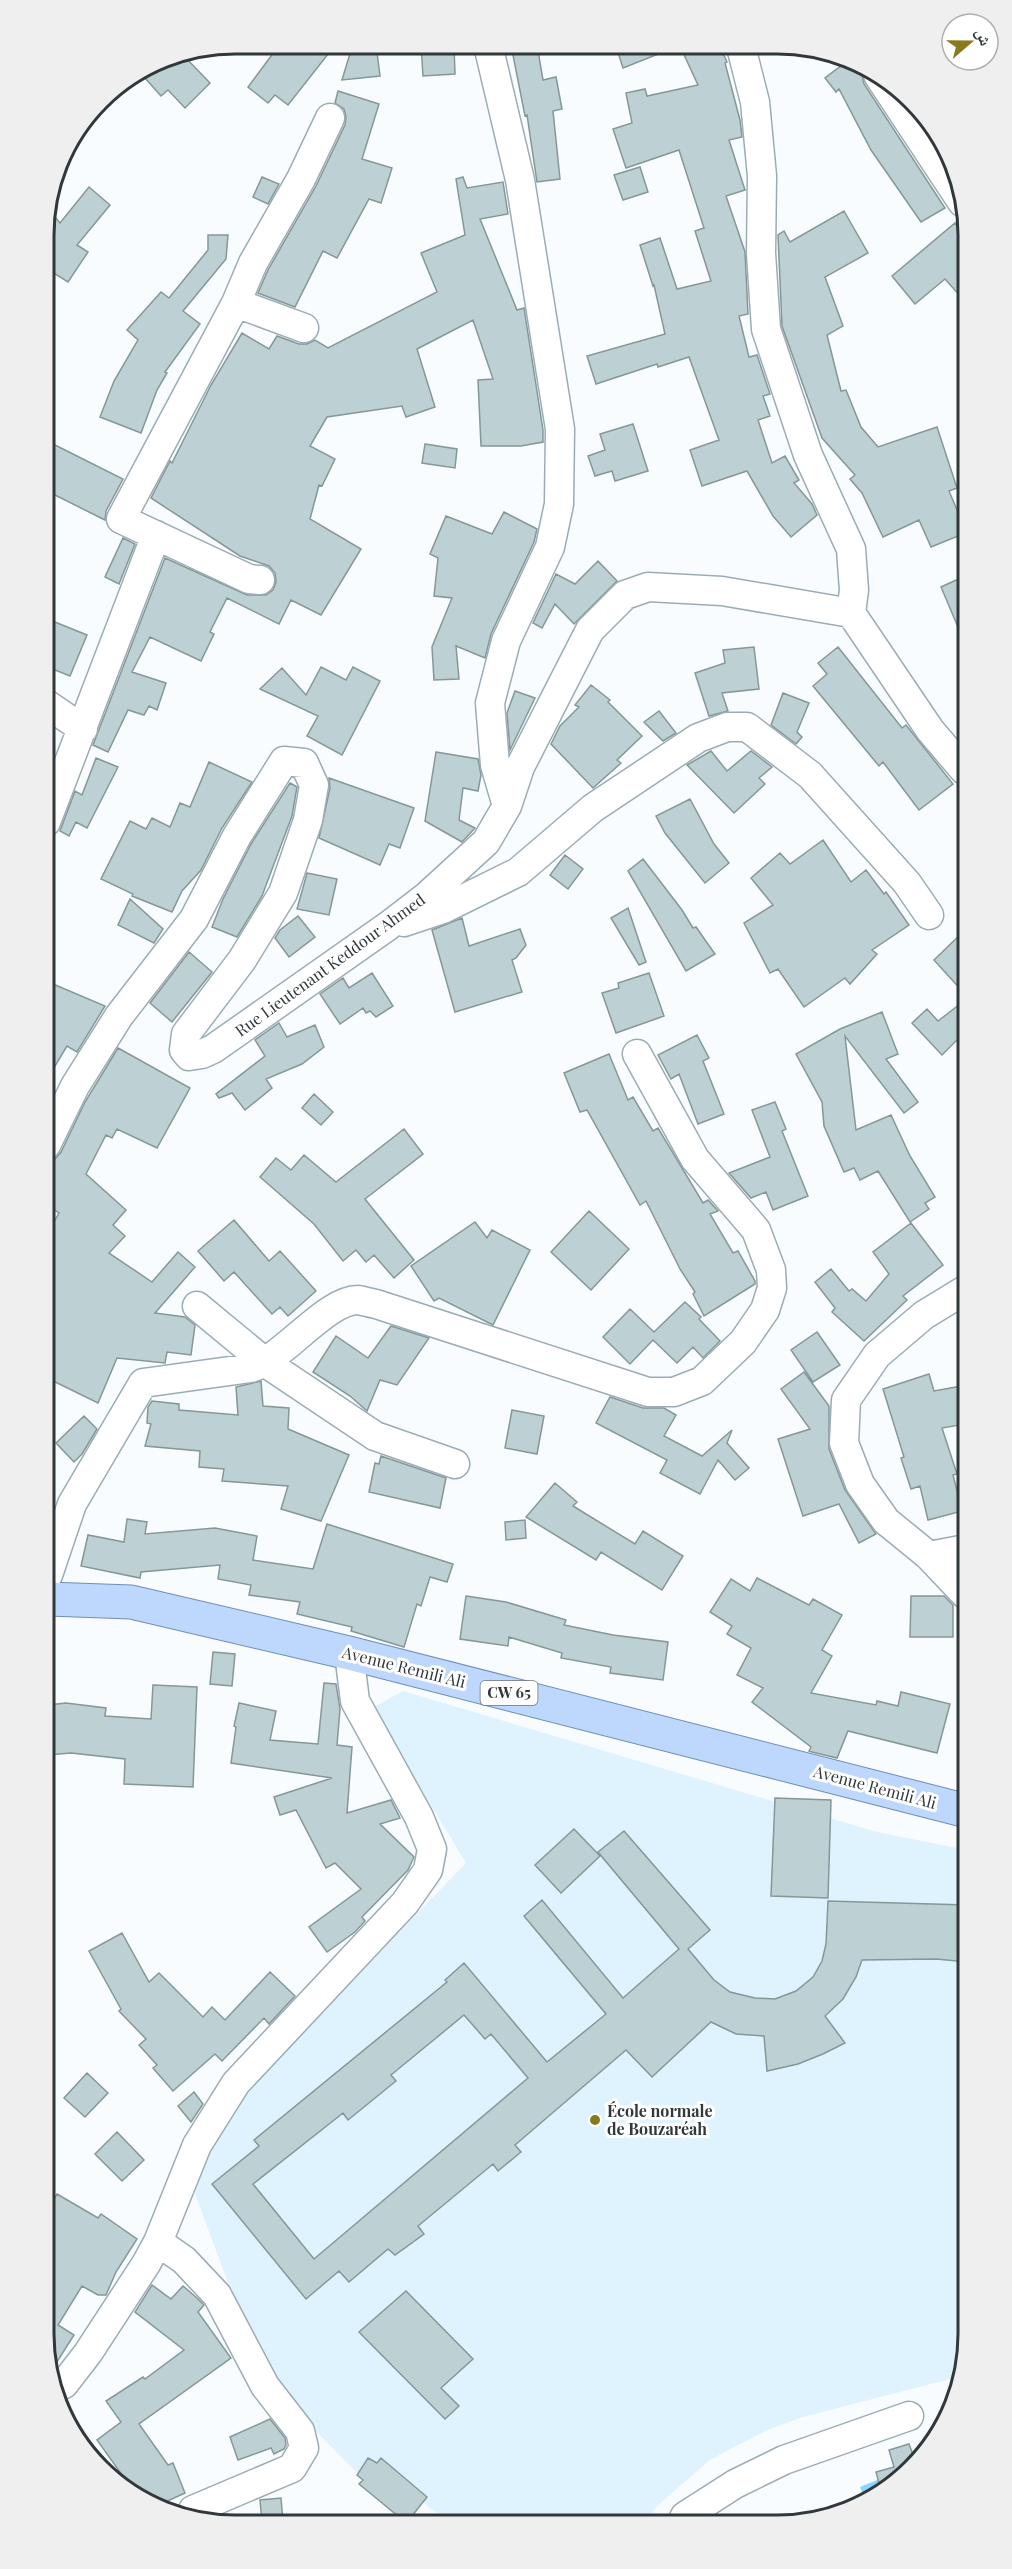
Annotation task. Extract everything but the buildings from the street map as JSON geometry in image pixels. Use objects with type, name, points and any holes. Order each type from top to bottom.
[{"type":"main road","name":"Avenue Remili Ali","points":[[54,1599],[131,1602],[349,1653],[958,1809]]},
{"type":"street","points":[[490,54],[520,180],[560,429],[559,504],[550,547],[506,641],[490,704],[495,765],[507,806]]},
{"type":"street","points":[[743,54],[755,102],[762,176],[761,253],[766,329],[808,455],[851,549],[854,590],[850,614],[930,730],[958,763]]},
{"type":"street","points":[[891,95],[951,186]]},
{"type":"street","points":[[260,580],[249,579],[121,519],[236,303],[253,263],[301,179],[330,118]]},
{"type":"street","points":[[236,303],[304,328]]},
{"type":"street","points":[[54,802],[156,535]]},
{"type":"street","name":"Rue Lieutenant Keddour Ahmed","points":[[54,1129],[75,1086],[119,1016],[194,919],[237,836],[284,761],[304,763],[314,785],[308,820],[283,893],[242,960],[186,1034],[184,1050],[189,1056],[213,1049],[383,930],[427,896],[486,842],[507,806],[520,767],[590,630],[625,595],[648,587],[722,591],[850,614]]},
{"type":"street","points":[[54,709],[83,729]]},
{"type":"street","points":[[383,930],[443,909],[518,872],[593,808],[698,738],[727,727],[747,727],[810,775],[907,883],[929,915]]},
{"type":"street","points":[[54,1557],[72,1504],[143,1383],[251,1368],[266,1363],[331,1310],[345,1303],[358,1300],[648,1392],[674,1392],[702,1381],[743,1342],[765,1310],[772,1288],[771,1270],[756,1230],[694,1159],[637,1054]]},
{"type":"street","points":[[958,1294],[924,1315],[877,1355],[846,1400],[844,1443],[860,1484],[886,1521],[929,1556],[958,1587]]},
{"type":"street","points":[[197,1306],[266,1363],[375,1436],[455,1464]]},
{"type":"street","points":[[929,1556],[958,1551]]},
{"type":"street","points":[[62,2385],[88,2354],[158,2242],[197,2145],[236,2083],[405,1903],[428,1870],[432,1849],[419,1817],[355,1701],[349,1653]]},
{"type":"street","points":[[158,2242],[184,2260],[217,2295],[265,2386],[300,2431],[304,2448],[292,2468],[193,2510]]},
{"type":"street","points":[[687,2515],[735,2484],[784,2460],[909,2416]]},
{"type":"shaded area","name":"École normale de Bouzaréah","points":[[403,1691],[877,1832],[958,1848],[958,2346],[952,2379],[803,2417],[765,2431],[710,2460],[657,2506],[651,2515],[440,2515],[422,2502],[355,2471],[296,2411],[230,2288],[195,2194],[203,2162],[236,2100],[466,1863],[372,1708]]},
{"type":"shaded area","points":[[891,2475],[863,2493],[860,2487]]},
{"type":"place","name":"École normale de Bouzaréah","points":[[595,2120]]}]
